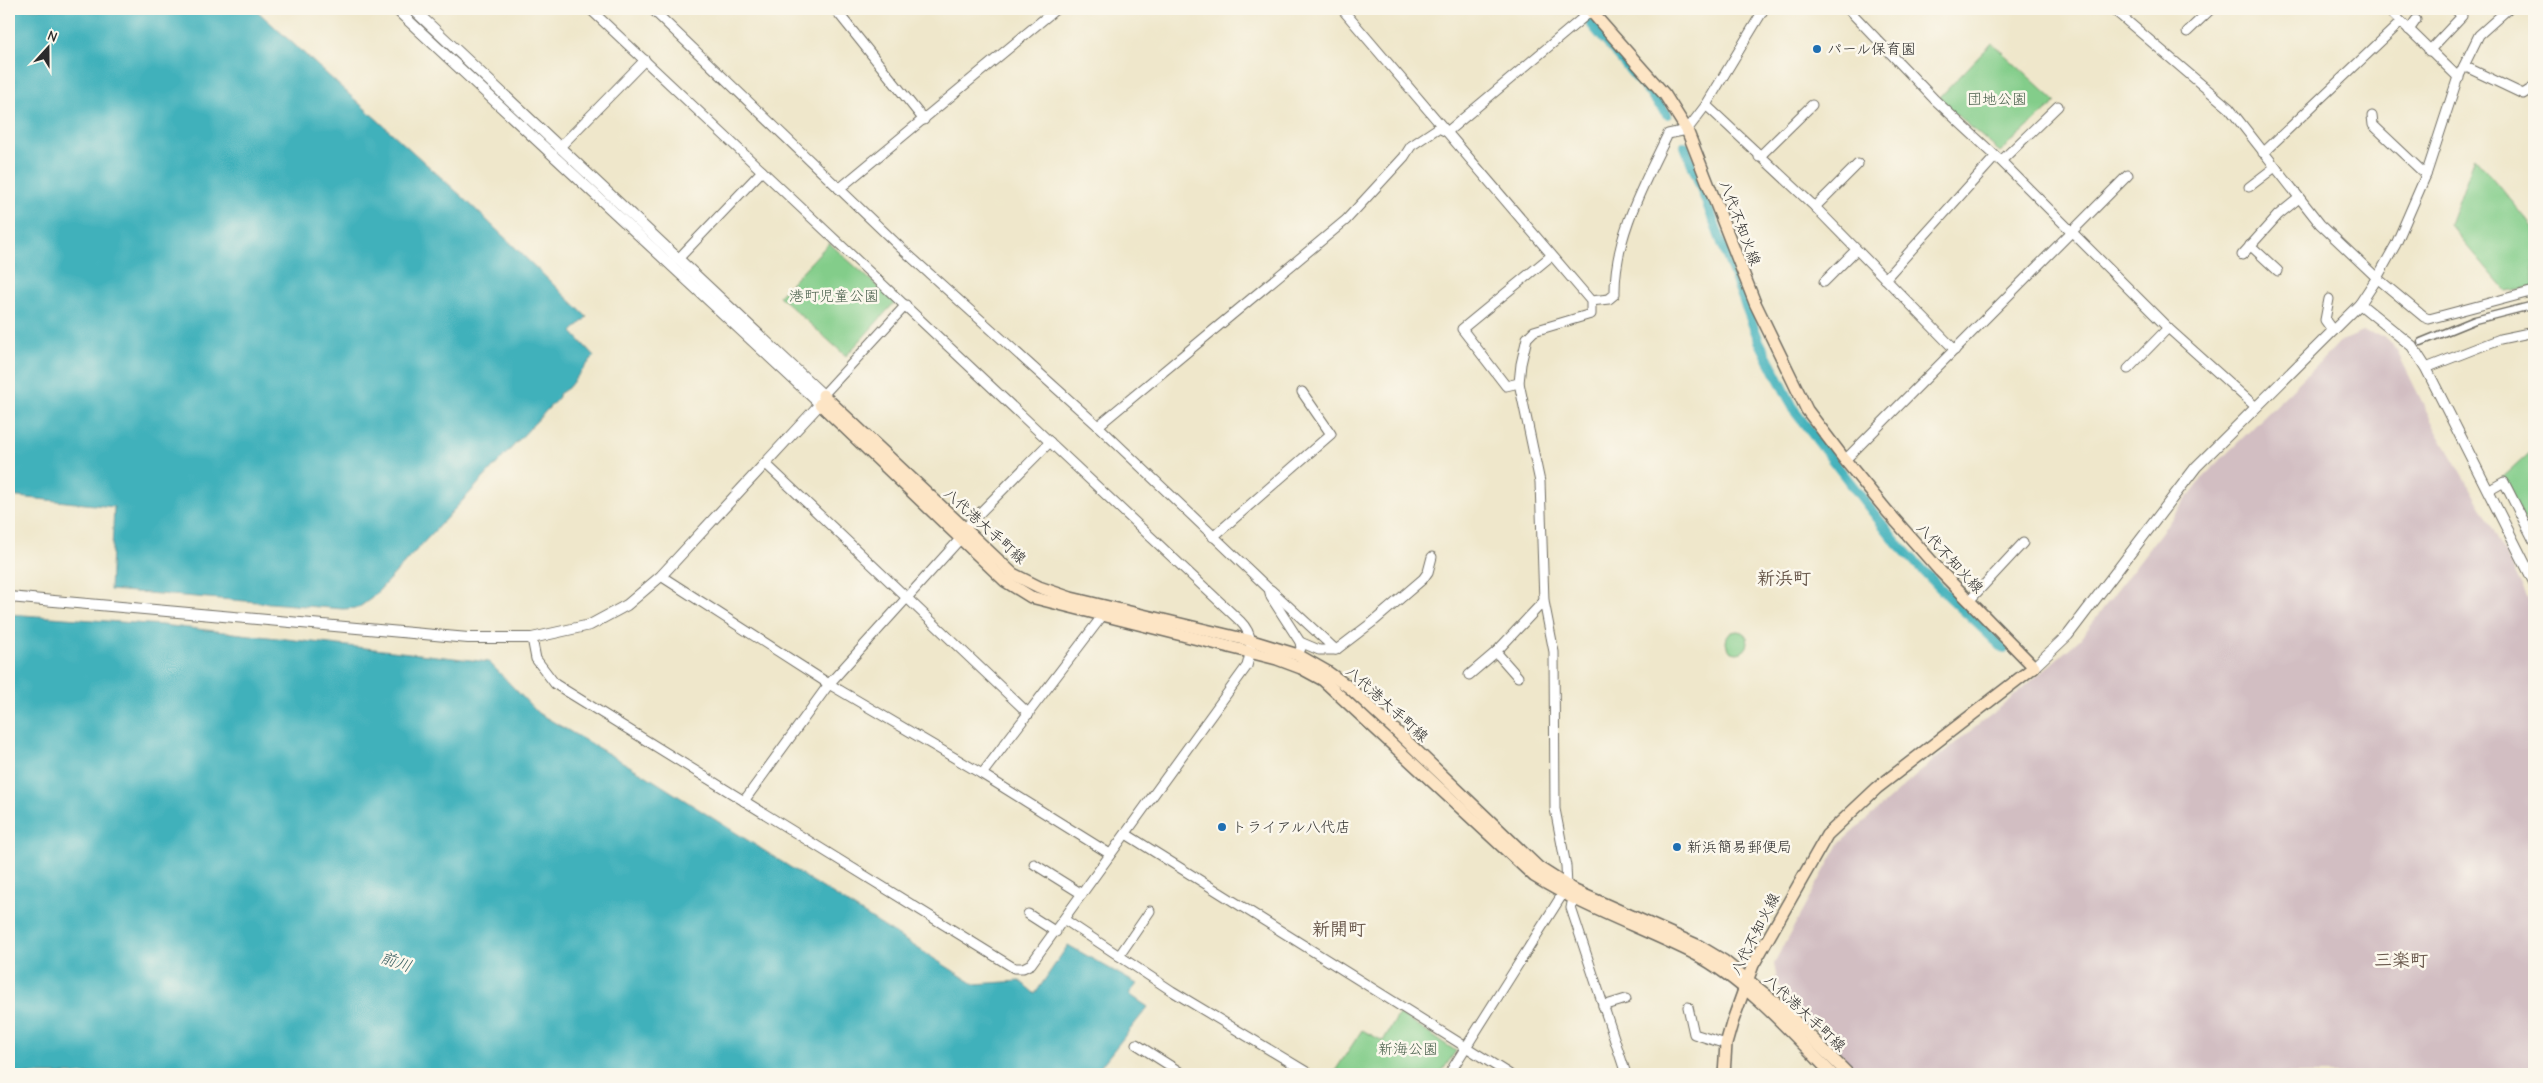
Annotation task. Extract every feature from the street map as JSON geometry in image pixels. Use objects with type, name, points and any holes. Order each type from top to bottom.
[{"type":"main road","name":"八代不知火線","points":[[1590,10],[1665,95],[1687,130],[1755,303],[1807,410],[1887,512],[1969,601],[2034,667],[1878,788],[1827,835],[1745,984],[1726,1044],[1724,1074]]},
{"type":"main road","name":"八代港大手町線","points":[[821,399],[963,534],[1005,581],[1031,597],[1106,611],[1251,646],[1298,655],[1326,671],[1350,688],[1539,868],[1569,893]]},
{"type":"main road","name":"八代港大手町線","points":[[1251,646],[1323,680],[1534,876],[1569,893],[1699,946],[1724,961],[1832,1074]]},
{"type":"main road","name":"八代港大手町線","points":[[1745,984],[1782,1007],[1848,1074]]},
{"type":"street","points":[[396,9],[821,399]]},
{"type":"street","points":[[413,9],[678,259],[821,399]]},
{"type":"street","points":[[532,638],[536,659],[555,684],[1014,968],[1024,968],[1031,964],[1065,920],[1110,854],[1247,666],[1251,646],[1248,630],[1240,621],[906,304],[590,9]]},
{"type":"street","points":[[652,9],[838,189],[1098,426],[1212,536],[1336,650]]},
{"type":"street","points":[[835,9],[924,120]]},
{"type":"street","points":[[838,189],[924,120],[1056,9]]},
{"type":"street","points":[[1342,9],[1591,301],[1591,314],[1534,331],[1527,338],[1520,364],[1519,383],[1540,482],[1544,601],[1554,652],[1556,810],[1566,866],[1570,908],[1624,1074]]},
{"type":"street","points":[[1591,301],[1609,299],[1615,294],[1615,276],[1628,222],[1668,134],[1687,130],[1706,105],[1764,9]]},
{"type":"street","points":[[1848,9],[1859,12],[1935,100],[1998,159],[2168,328],[2256,407]]},
{"type":"street","points":[[2113,9],[2229,108],[2320,224],[2418,312],[2429,319],[2534,291]]},
{"type":"street","points":[[2187,32],[2211,9]]},
{"type":"street","points":[[2388,9],[2459,78]]},
{"type":"street","points":[[2430,51],[2462,16],[2455,9]]},
{"type":"street","points":[[2034,667],[2068,635],[2196,467],[2360,304],[2378,278],[2396,244],[2426,176],[2459,78],[2479,36],[2508,9]]},
{"type":"street","points":[[1447,132],[1590,10]]},
{"type":"street","points":[[2409,30],[2416,20]]},
{"type":"street","points":[[2263,153],[2401,22]]},
{"type":"street","points":[[559,148],[645,60]]},
{"type":"street","points":[[2464,66],[2523,94],[2534,87]]},
{"type":"street","points":[[1706,105],[1759,157],[1815,207],[1855,251],[1955,350]]},
{"type":"street","points":[[1759,157],[1812,105]]},
{"type":"street","points":[[1884,279],[1998,159],[2058,106]]},
{"type":"street","points":[[2372,116],[2373,125],[2426,176]]},
{"type":"street","points":[[1098,426],[1346,220],[1411,146],[1438,128],[1447,132]]},
{"type":"street","points":[[1815,207],[1858,164]]},
{"type":"street","points":[[2248,187],[2275,167]]},
{"type":"street","points":[[678,259],[762,171]]},
{"type":"street","points":[[1845,460],[2128,175]]},
{"type":"street","points":[[2242,255],[2278,215],[2300,198]]},
{"type":"street","points":[[2250,245],[2278,271]]},
{"type":"street","points":[[1824,282],[1855,251]]},
{"type":"street","points":[[1519,383],[1506,386],[1462,329],[1551,256]]},
{"type":"street","points":[[2329,298],[2324,320],[2333,331]]},
{"type":"street","points":[[9,597],[468,638],[532,638],[590,625],[627,605],[662,576],[906,304]]},
{"type":"street","points":[[2360,304],[2412,346],[2426,368],[2534,582]]},
{"type":"street","points":[[2422,342],[2476,320],[2534,305]]},
{"type":"street","points":[[2128,369],[2168,328]]},
{"type":"street","points":[[2426,368],[2500,339],[2534,332]]},
{"type":"street","points":[[1212,536],[1331,434],[1302,392]]},
{"type":"street","points":[[744,801],[829,684],[963,534],[1050,442]]},
{"type":"street","points":[[765,463],[908,597],[1028,714]]},
{"type":"street","points":[[2488,491],[2504,482],[2534,541]]},
{"type":"street","points":[[1969,601],[2023,543]]},
{"type":"street","points":[[1300,642],[1319,650],[1336,650],[1374,622],[1423,579],[1428,572],[1432,557]]},
{"type":"street","points":[[662,576],[829,684],[982,774],[1110,854]]},
{"type":"street","points":[[1269,589],[1271,597],[1300,642],[1301,648],[1298,655]]},
{"type":"street","points":[[1469,675],[1496,652],[1544,601]]},
{"type":"street","points":[[982,774],[1106,611]]},
{"type":"street","points":[[1496,652],[1518,678]]},
{"type":"street","points":[[1126,834],[1509,1074]]},
{"type":"street","points":[[1034,864],[1082,894]]},
{"type":"street","points":[[1449,1074],[1569,893]]},
{"type":"street","points":[[1119,956],[1150,912]]},
{"type":"street","points":[[1028,914],[1056,932]]},
{"type":"street","points":[[1065,920],[1119,956],[1310,1074]]},
{"type":"street","points":[[1603,1006],[1626,999]]},
{"type":"street","points":[[1688,1006],[1694,1034],[1726,1044]]},
{"type":"street","points":[[1136,1044],[1183,1074]]},
{"type":"shaded area","points":[[2362,332],[2384,336],[2397,351],[2436,430],[2490,523],[2534,611],[2534,1074],[1859,1074],[1784,996],[1777,981],[1774,963],[1839,844],[1929,764],[2001,707],[2080,639],[2204,476],[2341,341]]},
{"type":"green space","name":"団地公園","points":[[1992,43],[2056,102],[2000,152],[1938,99]]},
{"type":"green space","points":[[2475,157],[2534,228],[2534,287],[2506,291],[2450,225]]},
{"type":"green space","name":"港町児童公園","points":[[829,243],[895,302],[846,356],[779,296]]},
{"type":"green space","points":[[2534,449],[2534,537],[2501,479]]},
{"type":"green space","points":[[1737,631],[1745,634],[1748,642],[1745,650],[1737,653],[1729,650],[1726,642],[1729,634]]},
{"type":"green space","name":"新海公園","points":[[1399,1014],[1456,1051],[1440,1074],[1333,1074],[1362,1030],[1383,1041]]},
{"type":"water","points":[[9,9],[255,9],[467,201],[587,317],[572,332],[594,356],[568,388],[559,394],[559,397],[372,598],[358,608],[343,609],[110,590],[114,507],[9,496]]},
{"type":"water","name":"前川","points":[[9,614],[162,625],[489,662],[538,713],[645,775],[974,984],[1020,981],[1035,994],[1068,945],[1137,984],[1129,994],[1148,1007],[1101,1066],[1113,1074],[9,1074]]},
{"type":"waterway","points":[[1587,19],[1667,114]]},
{"type":"waterway","points":[[1685,146],[1759,341],[1796,413],[1896,542],[1943,591],[2004,649]]},
{"type":"place","name":"パール保育園","points":[[1817,49]]},
{"type":"place","name":"トライアル八代店","points":[[1222,827]]},
{"type":"place","name":"新浜簡易郵便局","points":[[1677,847]]},
{"type":"district","name":"新浜町","points":[[1784,578]]},
{"type":"district","name":"新開町","points":[[1339,929]]},
{"type":"district","name":"三楽町","points":[[2401,960]]}]
